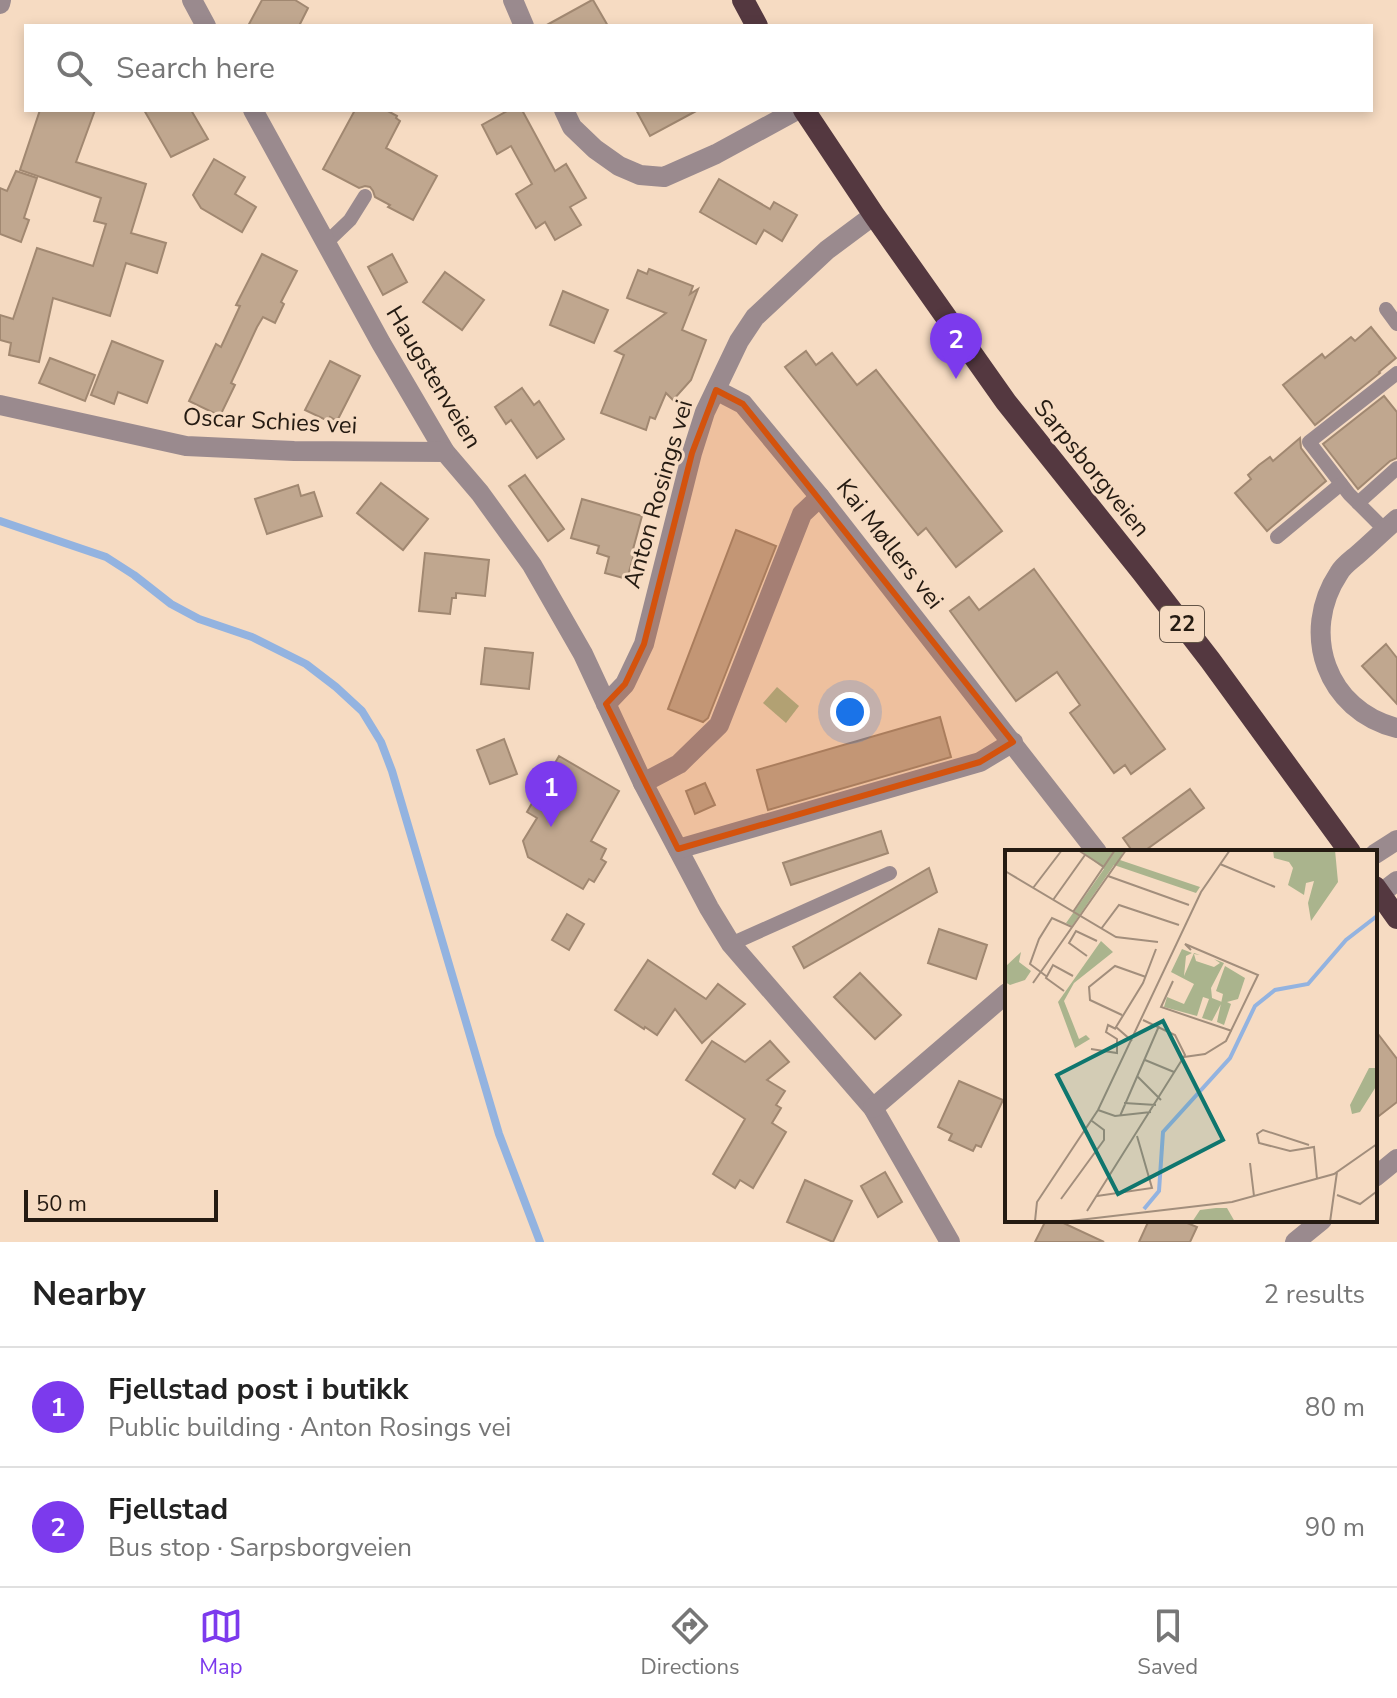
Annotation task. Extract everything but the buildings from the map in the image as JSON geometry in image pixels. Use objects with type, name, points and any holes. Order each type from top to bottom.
[{"type":"highway","points":[[743,0],[756,24]]},
{"type":"highway","name":"Sarpsborgveien","points":[[805,112],[1006,402],[1210,660],[1349,850]]},
{"type":"highway","points":[[1384,887],[1397,918]]},
{"type":"street","points":[[192,0],[205,24]]},
{"type":"street","points":[[513,0],[523,24]]},
{"type":"street","name":"Haugstenveien","points":[[254,112],[381,343],[445,452],[480,493],[532,565],[583,654],[606,704]]},
{"type":"street","points":[[565,112],[572,127],[619,166],[640,175],[664,177],[716,154],[793,112]]},
{"type":"street","name":"Anton Rosings vei","points":[[606,704],[625,684],[644,644],[692,453],[705,412],[739,341],[755,317],[827,250],[874,215]]},
{"type":"street","name":"Kai Møllers vei","points":[[716,390],[743,404],[820,497],[1095,850]]},
{"type":"street","name":"Oscar Schies vei","points":[[0,405],[186,446],[294,451],[445,452]]},
{"type":"street","points":[[643,783],[679,764],[719,725],[802,514],[820,497]]},
{"type":"street","points":[[1391,524],[1340,570],[1325,598],[1319,631],[1324,662],[1336,687],[1359,710],[1385,725],[1397,728]]},
{"type":"street","points":[[606,704],[643,783],[731,944],[873,1108],[950,1242]]},
{"type":"street","points":[[678,849],[980,762],[1013,742]]},
{"type":"street","points":[[1377,853],[1397,840]]},
{"type":"street","points":[[873,1108],[1005,995]]},
{"type":"street","points":[[1377,1175],[1397,1159]]},
{"type":"street","points":[[1295,1242],[1320,1222]]},
{"type":"lane","points":[[326,243],[350,220],[365,196]]},
{"type":"lane","points":[[1386,309],[1397,324]]},
{"type":"lane","points":[[1391,524],[1358,503],[1309,442],[1397,373]]},
{"type":"lane","points":[[1358,503],[1397,468]]},
{"type":"lane","points":[[1277,537],[1341,484]]},
{"type":"lane","points":[[731,944],[890,873]]},
{"type":"highlighted area","points":[[716,390],[743,404],[1013,742],[980,762],[678,849],[606,704],[625,684],[644,644],[692,453]]},
{"type":"green space","points":[[777,687],[799,706],[786,723],[763,703]]},
{"type":"waterway","points":[[0,521],[106,557],[171,604],[199,619],[252,637],[306,664],[362,711],[381,742],[392,771],[499,1134],[540,1242]]},
{"type":"place","name":"Fjellstad","points":[[956,379]]},
{"type":"place","name":"Fjellstad post i butikk","points":[[551,827]]}]
